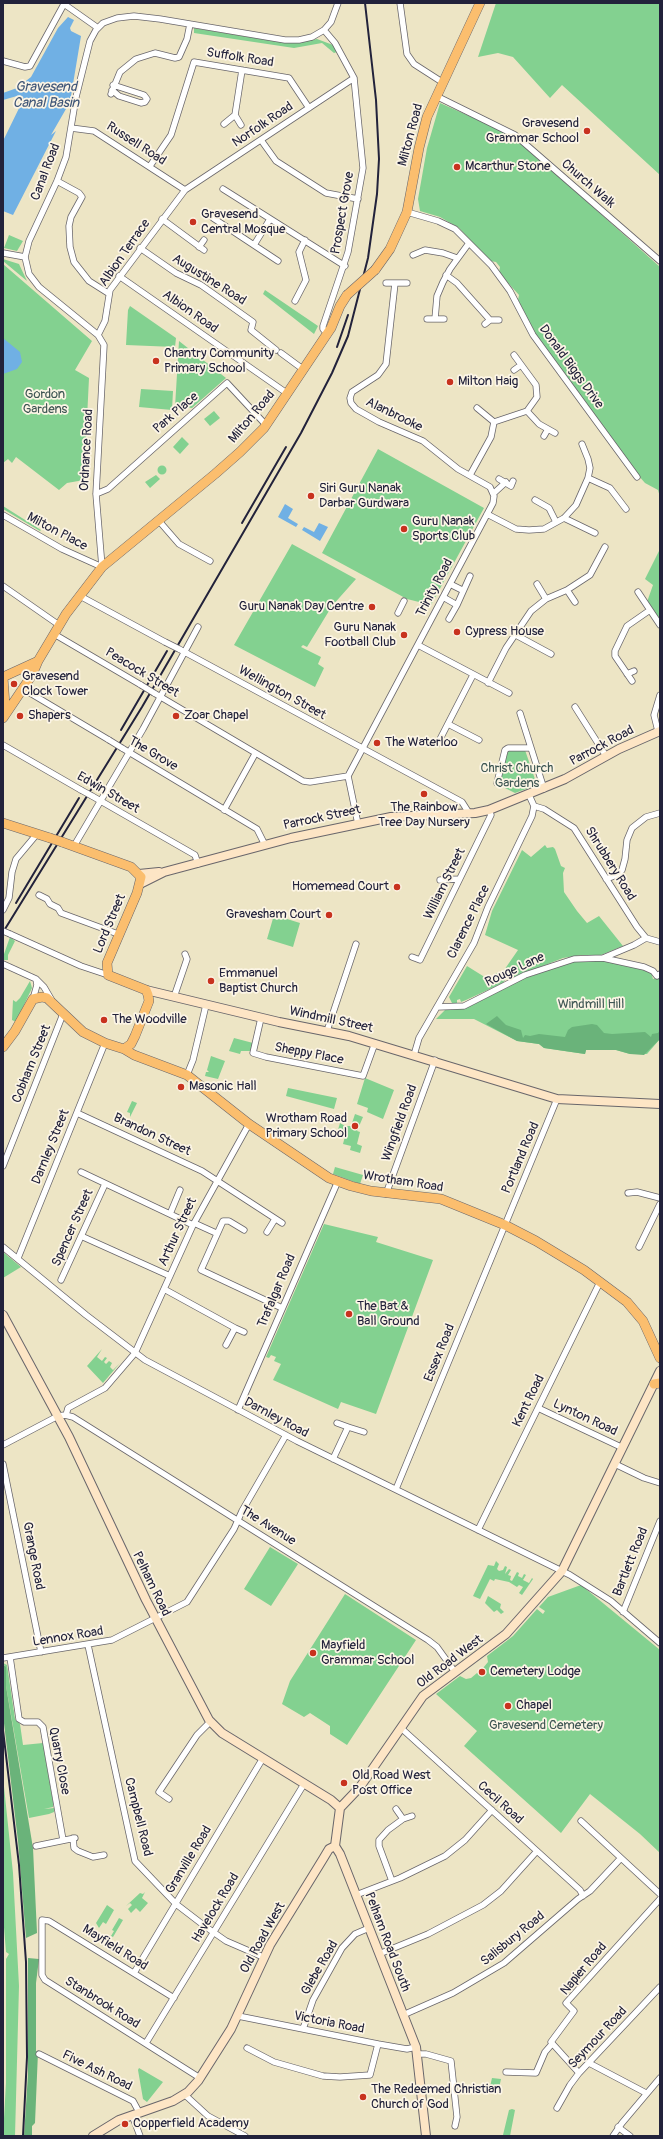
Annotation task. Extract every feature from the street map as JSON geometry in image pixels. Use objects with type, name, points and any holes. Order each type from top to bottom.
[{"type":"main road","name":"Milton Road","points":[[3,718],[26,692],[38,661],[59,625],[102,567],[240,452],[266,425],[304,370],[327,333],[347,295],[375,270],[390,249],[407,212],[422,134],[442,82],[480,3]]},
{"type":"main road","points":[[3,714],[5,705],[3,677],[38,661]]},
{"type":"main road","points":[[3,823],[74,846],[131,867],[140,874],[140,884]]},
{"type":"main road","name":"Lord Street","points":[[108,975],[107,961],[140,884]]},
{"type":"main road","name":"Windmill Street","points":[[108,975],[146,990]]},
{"type":"main road","points":[[124,1049],[134,1038],[148,1001],[146,990]]},
{"type":"main road","points":[[3,1047],[15,1031],[33,999],[42,997],[52,1001]]},
{"type":"main road","name":"Wrotham Road","points":[[52,1001],[79,1029],[105,1043],[124,1049],[134,1055],[187,1075],[249,1124],[319,1172],[338,1182],[386,1194],[436,1198],[505,1225],[536,1240],[600,1282],[633,1307],[657,1344],[660,1358]]},
{"type":"main road","points":[[134,1038],[135,1049],[145,1058]]},
{"type":"street","points":[[3,61],[25,68],[30,66],[64,4],[98,28],[109,20],[130,16],[151,17],[285,40],[299,40],[312,37],[324,30],[331,22],[338,3]]},
{"type":"street","points":[[400,3],[407,54],[414,64],[442,82]]},
{"type":"street","points":[[112,90],[122,69],[138,58],[155,53],[175,58],[179,56],[188,36],[190,24]]},
{"type":"street","name":"Canal Road","points":[[25,257],[29,241],[57,181],[66,157],[85,56],[98,28]]},
{"type":"street","name":"Prospect Grove","points":[[324,30],[335,43],[354,78],[363,168],[345,266],[323,326],[323,329],[327,333]]},
{"type":"street","name":"Suffolk Road","points":[[150,166],[171,135],[194,62],[289,78],[309,108]]},
{"type":"street","points":[[224,124],[234,115],[242,70]]},
{"type":"street","name":"Norfolk Road","points":[[185,190],[354,78]]},
{"type":"street","points":[[112,90],[144,95],[147,98],[146,102],[142,103],[118,96],[112,90]]},
{"type":"street","name":"Church Walk","points":[[436,96],[515,135],[660,261]]},
{"type":"street","points":[[234,115],[241,126]]},
{"type":"street","name":"Russell Road","points":[[71,128],[93,130],[185,190]]},
{"type":"street","points":[[261,140],[278,162],[326,193],[358,199]]},
{"type":"street","points":[[57,181],[79,193],[82,197],[69,226],[70,246],[74,262],[87,278],[108,293]]},
{"type":"street","points":[[222,189],[345,266]]},
{"type":"street","name":"Albion Terrace","points":[[98,335],[105,321],[108,293],[119,276],[185,190]]},
{"type":"street","name":"Donald Biggs Drive","points":[[407,212],[438,221],[455,229],[503,280],[533,335],[637,477]]},
{"type":"street","points":[[213,218],[278,260]]},
{"type":"street","points":[[162,219],[202,248],[204,240]]},
{"type":"street","points":[[254,245],[270,219]]},
{"type":"street","points":[[295,301],[306,279],[299,252],[305,240]]},
{"type":"street","points":[[435,319],[437,296],[446,276],[457,258],[469,243]]},
{"type":"street","name":"Augustine Road","points":[[140,248],[176,273],[201,285],[253,322],[250,330],[276,350]]},
{"type":"street","points":[[413,255],[425,250],[443,253],[457,258]]},
{"type":"street","points":[[3,253],[25,257],[29,274],[39,287],[98,335]]},
{"type":"street","name":"Albion Road","points":[[119,276],[288,394]]},
{"type":"street","points":[[446,276],[457,283],[490,320]]},
{"type":"street","points":[[386,283],[407,283]]},
{"type":"street","name":"Alanbrooke","points":[[395,283],[386,364],[378,375],[352,392],[350,401],[358,410],[382,423],[422,441],[470,475]]},
{"type":"street","points":[[427,319],[444,319]]},
{"type":"street","points":[[485,324],[490,320],[499,320]]},
{"type":"street","name":"Ordnance Road","points":[[98,335],[103,342],[104,352],[96,494],[102,567]]},
{"type":"street","points":[[281,353],[304,370]]},
{"type":"street","points":[[494,422],[528,411],[535,401],[537,389],[514,355]]},
{"type":"street","points":[[514,370],[521,365]]},
{"type":"street","name":"Park Place","points":[[96,494],[108,488],[227,383],[266,425]]},
{"type":"street","points":[[477,408],[494,422]]},
{"type":"street","points":[[528,411],[539,424],[554,433]]},
{"type":"street","points":[[494,422],[491,437],[470,475],[490,487],[494,493],[506,482]]},
{"type":"street","points":[[544,436],[548,429]]},
{"type":"street","points":[[486,514],[516,529],[530,530],[544,529],[564,518],[576,504],[588,478],[590,468],[582,444]]},
{"type":"street","points":[[588,478],[610,488],[626,509]]},
{"type":"street","points":[[498,479],[511,486],[513,481]]},
{"type":"street","name":"Trinity Road","points":[[348,776],[493,501],[494,493]]},
{"type":"street","points":[[534,500],[549,508],[556,522]]},
{"type":"street","name":"Milton Place","points":[[3,515],[62,549],[102,567]]},
{"type":"street","points":[[564,518],[595,534]]},
{"type":"street","points":[[159,521],[179,544],[210,561]]},
{"type":"street","points":[[488,683],[514,634],[531,611],[546,599],[567,590],[590,575],[605,547]]},
{"type":"street","points":[[449,619],[470,576]]},
{"type":"street","points":[[450,584],[462,590]]},
{"type":"street","points":[[536,584],[546,599]]},
{"type":"street","points":[[3,586],[59,625]]},
{"type":"street","points":[[567,590],[575,602]]},
{"type":"street","points":[[638,592],[660,625]]},
{"type":"street","name":"Wellington Street","points":[[80,596],[462,802],[469,813]]},
{"type":"street","points":[[443,597],[457,605]]},
{"type":"street","points":[[398,613],[404,601]]},
{"type":"street","points":[[632,681],[614,656],[615,651],[627,626],[650,610]]},
{"type":"street","points":[[74,846],[160,698],[198,627]]},
{"type":"street","name":"Peacock Street","points":[[54,634],[141,685],[160,698],[305,782],[348,776]]},
{"type":"street","points":[[514,634],[551,654]]},
{"type":"street","points":[[418,645],[509,693]]},
{"type":"street","points":[[627,674],[634,671]]},
{"type":"street","points":[[438,743],[473,675]]},
{"type":"street","name":"The Grove","points":[[26,692],[258,829],[265,845]]},
{"type":"street","points":[[659,731],[654,715],[660,696]]},
{"type":"street","points":[[578,708],[606,756]]},
{"type":"street","points":[[520,712],[544,789]]},
{"type":"street","points":[[448,724],[479,740]]},
{"type":"street","name":"Parrock Road","points":[[489,810],[544,789],[606,756],[659,731]]},
{"type":"street","name":"Edwin Street","points":[[3,745],[195,856],[198,864]]},
{"type":"street","points":[[498,783],[505,750],[508,748],[530,748]]},
{"type":"street","points":[[224,810],[255,754]]},
{"type":"street","points":[[348,776],[358,824]]},
{"type":"street","points":[[529,795],[534,806]]},
{"type":"street","name":"Shrubbery Road","points":[[534,806],[546,810],[574,827],[585,842],[606,880],[646,938]]},
{"type":"street","name":"Clarence Place","points":[[414,1055],[419,1038],[474,943],[488,907],[533,813],[534,806]]},
{"type":"street","name":"Parrock Street","points":[[140,874],[164,872],[265,845],[405,815],[469,813],[489,810]]},
{"type":"street","name":"William Street","points":[[412,957],[420,960],[491,815],[489,810]]},
{"type":"street","points":[[606,880],[622,870],[627,840],[632,828],[646,817],[660,813]]},
{"type":"street","points":[[3,910],[9,898],[12,872],[16,859],[37,834]]},
{"type":"street","name":"Parrock Street","points":[[140,884],[164,872]]},
{"type":"street","points":[[440,880],[459,879]]},
{"type":"street","points":[[39,895],[47,899],[50,904],[58,908],[61,913],[118,934]]},
{"type":"street","name":"Windmill Street","points":[[3,931],[81,966],[108,975]]},
{"type":"street","points":[[646,938],[660,942]]},
{"type":"street","name":"Rouge Lane","points":[[603,958],[634,945],[646,938]]},
{"type":"street","points":[[327,1031],[356,944]]},
{"type":"street","points":[[174,997],[187,959],[185,954]]},
{"type":"street","name":"Rouge Lane","points":[[437,1007],[464,1006],[525,975],[563,961],[574,959],[603,958],[644,967],[653,971],[657,976],[660,974]]},
{"type":"street","points":[[3,964],[36,979],[37,985],[33,999]]},
{"type":"street","name":"Wrotham Road","points":[[36,979],[44,987],[52,1001]]},
{"type":"street","name":"Windmill Street","points":[[146,990],[261,1018],[327,1031],[375,1043],[435,1060],[557,1099],[660,1104]]},
{"type":"street","points":[[187,1075],[193,1060],[206,1005]]},
{"type":"street","name":"Cobham Street","points":[[3,1166],[63,1014]]},
{"type":"street","name":"Sheppy Place","points":[[261,1018],[253,1052],[260,1056],[363,1076],[375,1043]]},
{"type":"street","name":"Darnley Street","points":[[18,1258],[105,1043]]},
{"type":"street","name":"Wingfield Road","points":[[386,1194],[435,1060]]},
{"type":"street","name":"Portland Road","points":[[505,1225],[557,1099]]},
{"type":"street","name":"Brandon Street","points":[[76,1113],[178,1159],[216,1180],[282,1224]]},
{"type":"street","name":"Arthur Street","points":[[62,1415],[68,1408],[105,1388],[134,1353],[193,1224],[216,1180],[249,1124]]},
{"type":"street","points":[[81,1172],[170,1214],[216,1233]]},
{"type":"street","name":"Trafalgar Road","points":[[238,1410],[338,1182]]},
{"type":"street","name":"Spencer Street","points":[[61,1280],[105,1184]]},
{"type":"street","points":[[170,1214],[180,1190]]},
{"type":"street","points":[[628,1192],[637,1192],[660,1198]]},
{"type":"street","points":[[639,1247],[660,1204]]},
{"type":"street","points":[[267,1232],[275,1219]]},
{"type":"street","points":[[244,1230],[224,1220],[216,1233],[201,1270],[282,1308]]},
{"type":"street","name":"Essex Road","points":[[396,1489],[505,1225]]},
{"type":"street","points":[[81,1236],[170,1276]]},
{"type":"street","name":"Darnley Road","points":[[3,1247],[134,1353],[238,1410],[333,1459],[562,1571],[596,1590],[660,1643]]},
{"type":"street","name":"Kent Road","points":[[478,1530],[600,1282]]},
{"type":"street","points":[[164,1289],[244,1332]]},
{"type":"street","name":"Pelham Road","points":[[3,1315],[62,1415],[155,1619],[210,1722],[220,1731],[330,1799],[340,1808]]},
{"type":"street","points":[[226,1345],[235,1328]]},
{"type":"street","name":"Old Road West","points":[[340,1808],[360,1787],[400,1728],[424,1696],[508,1632],[562,1571],[657,1383],[660,1371]]},
{"type":"street","name":"Lynton Road","points":[[538,1408],[623,1448]]},
{"type":"street","points":[[3,1445],[62,1415]]},
{"type":"street","name":"The Avenue","points":[[62,1415],[79,1421],[428,1640],[437,1647],[455,1672]]},
{"type":"street","points":[[337,1423],[364,1432]]},
{"type":"street","points":[[333,1459],[348,1427]]},
{"type":"street","name":"Lennox Road","points":[[3,1658],[112,1640],[187,1602],[234,1529],[286,1435]]},
{"type":"street","name":"Grange Road","points":[[3,1464],[41,1652]]},
{"type":"street","points":[[615,1464],[644,1478],[660,1482]]},
{"type":"street","name":"Bartlett Road","points":[[623,1612],[660,1521]]},
{"type":"street","name":"Campbell Road","points":[[88,1645],[134,1859],[176,1904],[213,1933],[231,1943],[263,1957]]},
{"type":"street","name":"Quarry Close","points":[[10,1657],[19,1719],[24,1722],[38,1722],[43,1727],[63,1840]]},
{"type":"street","points":[[169,1799],[159,1792],[197,1735],[210,1722]]},
{"type":"street","name":"Cecil Road","points":[[400,1728],[580,1890],[583,1896]]},
{"type":"street","name":"Granville Road","points":[[134,1973],[263,1758]]},
{"type":"street","name":"Havelock Road","points":[[146,2043],[304,1784]]},
{"type":"street","points":[[335,1846],[340,1808]]},
{"type":"street","points":[[396,1809],[403,1819]]},
{"type":"street","points":[[356,1895],[392,1881],[448,1854],[465,1840],[492,1810]]},
{"type":"street","points":[[392,1881],[378,1842],[382,1835],[403,1819],[412,1816]]},
{"type":"street","points":[[581,1820],[660,1894]]},
{"type":"street","points":[[36,1846],[74,1838],[75,1848],[78,1851],[93,1857],[104,1855]]},
{"type":"street","name":"Old Road West","points":[[94,2136],[119,2120],[136,2113],[167,2104],[184,2094],[200,2078],[238,2016],[263,1957],[329,1849],[335,1846]]},
{"type":"street","name":"Pelham Road South","points":[[335,1846],[340,1854],[417,2051],[426,2136]]},
{"type":"street","points":[[379,1954],[440,1929],[483,1905],[501,1891],[537,1851]]},
{"type":"street","name":"Salisbury Road","points":[[404,2015],[453,1993],[495,1970],[592,1890],[622,1858]]},
{"type":"street","name":"Napier Road","points":[[552,2044],[552,2040],[573,2011],[566,2003],[660,1899]]},
{"type":"street","name":"Mayfield Road","points":[[43,1919],[49,1921],[174,1998]]},
{"type":"street","name":"Stanbrook Road","points":[[43,1919],[44,1978],[200,2078]]},
{"type":"street","name":"Glebe Road","points":[[303,2029],[313,2000],[342,1948],[355,1934],[369,1928]]},
{"type":"street","name":"Seymour Road","points":[[557,2108],[571,2083],[579,2073],[660,1986]]},
{"type":"street","name":"Victoria Road","points":[[238,2016],[417,2051],[424,2054],[450,2059],[457,2118],[455,2126]]},
{"type":"street","points":[[248,2048],[274,2062],[323,2076],[370,2075],[378,2044]]},
{"type":"street","points":[[506,2072],[536,2073],[545,2052],[552,2044],[579,2073]]},
{"type":"street","name":"Five Ash Road","points":[[39,2054],[133,2101],[136,2113]]},
{"type":"street","points":[[589,2063],[646,2093]]},
{"type":"street","points":[[613,2136],[618,2127],[660,2078]]},
{"type":"street","points":[[184,2094],[208,2116],[245,2136]]},
{"type":"street","points":[[136,2113],[140,2136]]},
{"type":"street","points":[[618,2127],[630,2136]]},
{"type":"green space","points":[[496,3],[660,3],[660,175],[562,85],[550,98],[513,57],[498,53],[478,57]]},
{"type":"green space","points":[[194,28],[280,42],[301,42],[317,39],[333,45],[337,52],[334,53],[322,43],[294,48],[194,33]]},
{"type":"green space","points":[[440,103],[503,131],[517,139],[660,267],[660,497],[658,490],[645,483],[638,475],[535,335],[518,300],[519,295],[499,273],[500,267],[496,262],[490,261],[459,228],[440,217],[420,211],[418,199],[427,148]]},
{"type":"green space","points":[[9,235],[23,241],[17,251],[4,248]]},
{"type":"green space","points":[[3,259],[19,264],[27,281],[3,261]]},
{"type":"green space","name":"Gordon Gardens","points":[[3,264],[92,341],[75,370],[89,378],[84,480],[67,483],[59,490],[16,457],[12,463],[8,459],[3,463]]},
{"type":"green space","points":[[265,290],[318,326],[314,334],[263,294]]},
{"type":"green space","points":[[130,306],[176,338],[175,347],[126,345],[128,310]]},
{"type":"green space","points":[[179,341],[226,378],[192,408],[175,407]]},
{"type":"green space","points":[[141,389],[173,391],[172,410],[139,407]]},
{"type":"green space","points":[[214,411],[220,418],[210,426],[204,419]]},
{"type":"green space","points":[[182,437],[189,444],[180,454],[173,447]]},
{"type":"green space","name":"Guru Nanak Sports Club","points":[[378,449],[484,508],[431,605],[407,599],[322,553]]},
{"type":"green space","points":[[160,466],[164,466],[166,470],[164,474],[160,474],[158,472],[158,468]]},
{"type":"green space","points":[[156,475],[160,479],[150,488],[145,482]]},
{"type":"green space","points":[[3,506],[41,530],[40,531],[3,509]]},
{"type":"green space","points":[[292,544],[356,579],[332,606],[307,647],[303,645],[301,647],[321,657],[318,664],[324,668],[315,687],[234,645]]},
{"type":"green space","points":[[660,549],[660,621],[647,602],[653,585],[645,579]]},
{"type":"green space","name":"Christ Church Gardens","points":[[525,750],[537,785],[515,793],[499,785],[507,751]]},
{"type":"green space","points":[[545,845],[547,848],[553,847],[555,849],[561,866],[565,868],[563,873],[564,892],[577,911],[587,923],[599,916],[623,946],[601,955],[582,955],[563,958],[510,979],[507,977],[503,983],[461,1002],[460,999],[457,1000],[457,1003],[452,1003],[449,997],[467,966],[491,981],[496,973],[500,976],[518,950],[485,935],[492,911],[522,850],[531,857]]},
{"type":"green space","points":[[274,915],[300,923],[293,947],[267,939]]},
{"type":"green space","points":[[10,937],[15,941],[8,955],[8,960],[4,960],[3,957]]},
{"type":"green space","name":"Windmill Hill","points":[[596,960],[631,965],[651,972],[653,979],[660,976],[660,1039],[647,1054],[630,1054],[616,1050],[586,1050],[585,1054],[544,1048],[539,1044],[517,1041],[474,1019],[436,1019],[445,1010],[464,1008],[523,979],[573,961]]},
{"type":"green space","points":[[30,981],[32,988],[16,1022],[12,1020],[13,1000],[16,1002],[20,998]]},
{"type":"green space","points":[[497,1016],[506,1025],[521,1030],[523,1038],[525,1035],[530,1036],[539,1034],[565,1037],[568,1030],[572,1027],[592,1024],[597,1025],[604,1033],[612,1034],[645,1032],[651,1037],[652,1034],[658,1033],[660,1030],[660,1039],[644,1055],[630,1054],[616,1050],[586,1050],[585,1054],[544,1048],[539,1044],[517,1041],[486,1024]]},
{"type":"green space","points":[[234,1038],[253,1043],[251,1051],[241,1051],[240,1054],[229,1051]]},
{"type":"green space","points":[[211,1056],[225,1061],[218,1079],[205,1076],[206,1072],[209,1072],[207,1070]]},
{"type":"green space","points":[[365,1078],[394,1090],[383,1119],[367,1112],[368,1108],[357,1104]]},
{"type":"green space","points":[[288,1088],[337,1098],[334,1109],[286,1096]]},
{"type":"green space","points":[[132,1101],[137,1103],[130,1117],[130,1113],[127,1112]]},
{"type":"green space","points":[[355,1114],[363,1117],[357,1131],[360,1132],[357,1144],[362,1146],[360,1153],[350,1150],[351,1146],[343,1144],[345,1136],[337,1133],[340,1123],[345,1126],[351,1126]]},
{"type":"green space","points":[[335,1167],[363,1175],[360,1184],[333,1174]]},
{"type":"green space","name":"The Bat & Ball Ground","points":[[324,1224],[378,1237],[376,1242],[433,1260],[376,1414],[341,1402],[338,1409],[273,1380],[281,1364],[274,1361],[276,1357],[271,1355],[269,1358],[266,1357]]},
{"type":"green space","points":[[3,1252],[21,1267],[3,1278]]},
{"type":"green space","points":[[102,1349],[97,1357],[102,1361],[105,1357],[107,1358],[104,1362],[106,1364],[109,1361],[112,1363],[110,1367],[113,1370],[120,1363],[103,1383],[87,1366]]},
{"type":"green space","points":[[270,1547],[298,1564],[271,1606],[244,1589]]},
{"type":"green space","points":[[496,1561],[499,1564],[497,1569],[499,1571],[503,1570],[505,1566],[507,1567],[505,1574],[509,1569],[511,1570],[508,1575],[511,1576],[510,1580],[512,1581],[517,1572],[519,1573],[518,1576],[522,1578],[524,1574],[526,1575],[523,1580],[529,1583],[532,1578],[533,1579],[522,1595],[519,1593],[523,1587],[519,1585],[517,1587],[509,1582],[495,1579],[494,1581],[490,1579],[480,1599],[473,1596],[488,1565],[494,1566]]},
{"type":"green space","name":"Gravesend Cemetery","points":[[581,1585],[660,1650],[660,1853],[640,1834],[590,1794],[561,1833],[464,1746],[477,1731],[436,1694],[460,1676],[466,1679],[471,1678],[483,1668],[488,1662],[487,1656],[513,1636],[537,1609],[543,1614],[545,1611],[539,1607],[548,1597]]},
{"type":"green space","points":[[345,1594],[416,1640],[347,1745],[330,1734],[330,1726],[310,1713],[304,1717],[282,1704],[290,1681]]},
{"type":"green space","points":[[488,1596],[501,1604],[500,1608],[504,1612],[501,1614],[497,1610],[494,1612],[485,1603]]},
{"type":"green space","points":[[3,1663],[7,1665],[15,1719],[20,1724],[23,1745],[43,1743],[53,1802],[53,1807],[44,1809],[54,1808],[54,1812],[49,1814],[29,1818],[6,1686],[5,1666]]},
{"type":"green space","points":[[3,1664],[6,1667],[6,1686],[33,1848],[37,1933],[26,1938],[18,1841],[3,1715]]},
{"type":"green space","points":[[3,1777],[13,1873],[19,1986],[15,2136],[3,2136],[6,2083],[6,1959],[9,1954],[6,1952],[3,1915]]},
{"type":"green space","points":[[145,1892],[142,1898],[148,1903],[140,1912],[136,1908],[131,1913],[128,1909],[132,1905],[130,1903],[126,1906],[140,1893],[143,1894]]},
{"type":"green space","points":[[107,1905],[114,1910],[106,1924],[103,1922],[99,1928],[96,1923]]},
{"type":"green space","points":[[119,1918],[123,1920],[113,1937],[111,1936],[114,1931],[112,1930]]},
{"type":"green space","points":[[28,1958],[39,1959],[36,1983],[36,2051],[38,2052],[35,2123],[32,2126],[32,2136],[24,2136],[28,2074]]},
{"type":"green space","points":[[139,2068],[163,2082],[147,2102],[143,2099],[138,2070]]},
{"type":"green space","points":[[492,2078],[501,2079],[498,2093],[491,2087],[489,2091]]},
{"type":"green space","points":[[509,2110],[515,2110],[510,2136],[503,2135]]},
{"type":"water","name":"Gravesend Canal Basin","points":[[68,17],[74,20],[70,28],[71,31],[81,36],[70,102],[51,135],[56,131],[13,215],[3,211],[3,141],[23,100],[17,96],[3,100],[3,93],[17,88],[31,77],[58,28]]},
{"type":"water","points":[[3,338],[20,352],[22,362],[17,369],[3,374]]},
{"type":"water","points":[[285,504],[293,509],[288,518],[298,524],[296,527],[278,517]]},
{"type":"water","points":[[319,523],[328,527],[320,541],[302,530],[304,527],[314,532]]},
{"type":"railway","points":[[5,929],[142,707],[301,433],[332,373],[348,336],[368,258],[377,194],[379,159],[376,100],[365,3]]},
{"type":"railway","points":[[337,347],[348,315]]},
{"type":"railway","points":[[242,523],[286,447]]},
{"type":"railway","points":[[121,730],[167,651]]},
{"type":"railway","points":[[16,903],[79,798]]},
{"type":"railway","points":[[3,1730],[19,1865],[26,1962],[27,2057],[23,2136]]},
{"type":"place","name":"Gravesend Grammar School","points":[[587,131]]},
{"type":"place","name":"Mcarthur Stone","points":[[457,167]]},
{"type":"place","name":"Gravesend Central Mosque","points":[[193,222]]},
{"type":"place","name":"Chantry Community Primary School","points":[[156,361]]},
{"type":"place","name":"Milton Haig","points":[[450,382]]},
{"type":"place","name":"Siri Guru Nanak Darbar Gurdwara","points":[[311,496]]},
{"type":"place","name":"Guru Nanak Sports Club","points":[[404,529]]},
{"type":"place","name":"Guru Nanak Day Centre","points":[[372,607]]},
{"type":"place","name":"Cypress House","points":[[457,632]]},
{"type":"place","name":"Guru Nanak Football Club","points":[[404,635]]},
{"type":"place","name":"Gravesend Clock Tower","points":[[14,684]]},
{"type":"place","name":"Shapers","points":[[20,716]]},
{"type":"place","name":"Zoar Chapel","points":[[176,716]]},
{"type":"place","name":"The Waterloo","points":[[377,743]]},
{"type":"place","name":"The Rainbow Tree Day Nursery","points":[[424,794]]},
{"type":"place","name":"Homemead Court","points":[[397,887]]},
{"type":"place","name":"Gravesham Court","points":[[329,915]]},
{"type":"place","name":"Emmanuel Baptist Church","points":[[211,981]]},
{"type":"place","name":"The Woodville","points":[[104,1020]]},
{"type":"place","name":"Masonic Hall","points":[[181,1087]]},
{"type":"place","name":"Wrotham Road Primary School","points":[[355,1126]]},
{"type":"place","name":"The Bat & Ball Ground","points":[[349,1314]]},
{"type":"place","name":"Mayfield Grammar School","points":[[313,1653]]},
{"type":"place","name":"Cemetery Lodge","points":[[482,1672]]},
{"type":"place","name":"Chapel","points":[[508,1706]]},
{"type":"place","name":"Old Road West Post Office","points":[[344,1783]]},
{"type":"place","name":"The Redeemed Christian Church of God","points":[[363,2097]]},
{"type":"place","name":"Copperfield Academy","points":[[125,2124]]}]
